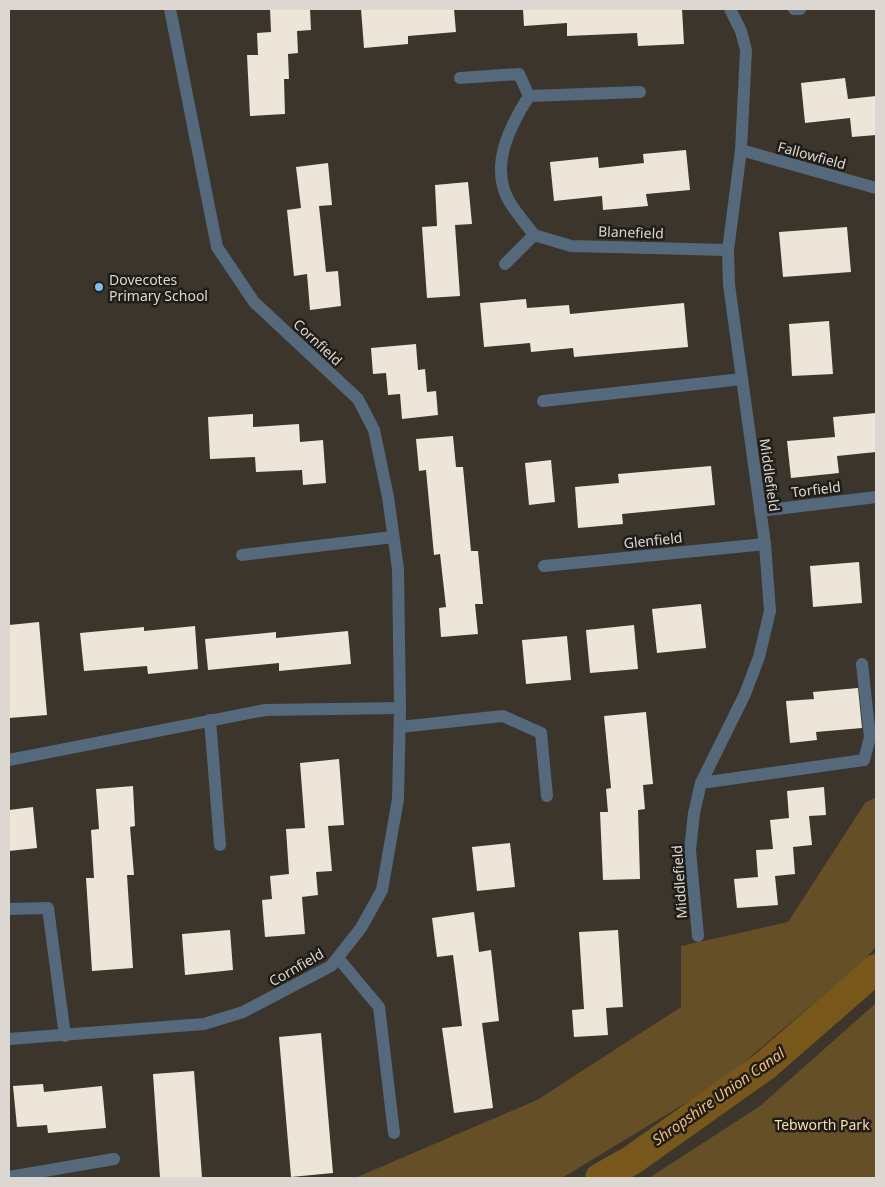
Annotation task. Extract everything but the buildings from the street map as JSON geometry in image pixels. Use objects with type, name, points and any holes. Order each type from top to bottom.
[{"type":"street","name":"Cornfield","points":[[9,1040],[204,1024],[243,1012],[331,966],[361,928],[382,890],[398,799],[400,708],[398,569],[374,430],[358,399],[254,302],[217,247],[170,9]]},
{"type":"street","name":"Middlefield","points":[[698,936],[690,850],[694,813],[701,783],[745,694],[759,657],[770,611],[765,544],[729,286],[728,250],[741,150],[746,50],[741,31],[730,9]]},
{"type":"street","points":[[460,78],[519,74],[529,96]]},
{"type":"street","points":[[529,96],[640,92]]},
{"type":"street","points":[[505,264],[534,235],[508,200],[502,180],[502,155],[512,124],[529,96]]},
{"type":"street","name":"Fallowfield","points":[[741,150],[876,188]]},
{"type":"street","name":"Blanefield","points":[[534,235],[571,246],[728,250]]},
{"type":"street","points":[[543,402],[742,379]]},
{"type":"street","name":"Torfield","points":[[760,511],[876,497]]},
{"type":"street","points":[[242,555],[393,537]]},
{"type":"street","name":"Glenfield","points":[[544,566],[765,544]]},
{"type":"street","points":[[701,783],[864,760],[870,737],[862,664]]},
{"type":"street","points":[[9,760],[265,710],[400,708]]},
{"type":"street","points":[[400,728],[503,716],[541,734],[547,796]]},
{"type":"street","points":[[210,720],[220,845]]},
{"type":"street","points":[[9,909],[48,908],[65,1036]]},
{"type":"street","points":[[338,958],[379,1007],[394,1133]]},
{"type":"street","points":[[9,1177],[114,1159]]},
{"type":"green space","points":[[876,797],[876,947],[862,962],[722,1081],[562,1178],[355,1178],[537,1100],[681,1007],[681,946],[788,922],[865,803]]},
{"type":"green space","name":"Tebworth Park","points":[[876,1003],[876,1178],[649,1178],[760,1106]]},
{"type":"waterway","name":"Shropshire Union Canal","points":[[600,1178],[632,1160],[766,1065],[876,969]]},
{"type":"place","name":"Dovecotes Primary School","points":[[99,287]]}]
